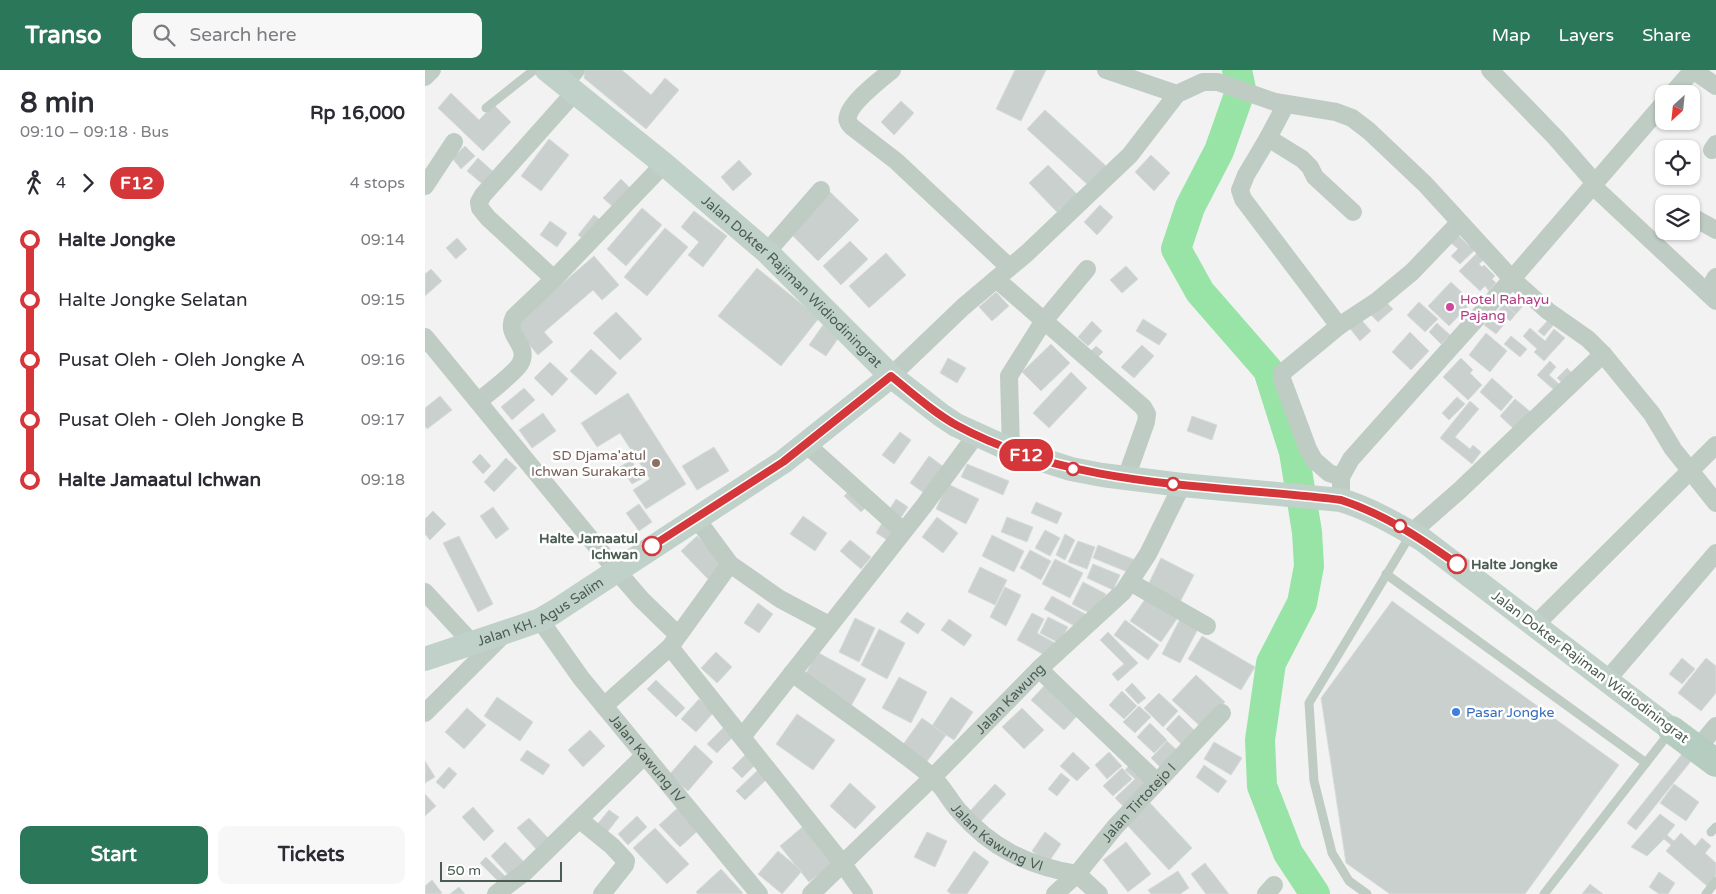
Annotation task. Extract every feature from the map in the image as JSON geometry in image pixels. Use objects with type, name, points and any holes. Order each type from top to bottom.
[{"type":"main road","name":"Jalan Dokter Rajiman Widiodiningrat","points":[[565,80],[767,252],[891,376],[941,415],[976,435],[1011,450],[1071,469],[1182,485],[1249,491],[1335,492],[1411,533],[1461,567],[1707,756]]},
{"type":"main road","name":"Jalan KH. Agus Salim","points":[[425,659],[540,620],[783,462],[891,376]]},
{"type":"street","points":[[425,77],[432,70]]},
{"type":"street","points":[[892,70],[874,84],[859,100],[848,115],[848,121],[852,127],[896,162],[1009,268]]},
{"type":"street","points":[[1106,70],[1177,94]]},
{"type":"street","points":[[1490,70],[1556,138],[1594,184],[1712,296]]},
{"type":"street","points":[[1680,85],[1693,70],[1716,86]]},
{"type":"street","points":[[554,279],[488,218],[480,208],[479,202],[565,80]]},
{"type":"street","points":[[891,376],[963,307],[1009,268],[1129,154],[1177,94],[1203,82],[1218,82],[1268,100],[1336,112],[1352,118],[1391,150],[1425,184],[1512,279],[1549,311],[1588,339],[1603,354],[1651,414],[1673,449],[1716,503]]},
{"type":"street","points":[[1286,104],[1246,175],[1241,190],[1243,199],[1339,326]]},
{"type":"street","points":[[1335,492],[1351,459],[1512,279],[1655,113]]},
{"type":"street","points":[[1268,138],[1302,160],[1310,167],[1315,177],[1353,212]]},
{"type":"street","points":[[425,186],[454,142]]},
{"type":"street","points":[[479,401],[519,366],[523,357],[523,350],[511,330],[510,324],[514,318],[664,164]]},
{"type":"street","points":[[767,252],[821,190]]},
{"type":"street","points":[[1700,221],[1716,230]]},
{"type":"street","points":[[1335,492],[1329,473],[1314,460],[1308,448],[1282,379],[1282,373],[1339,326],[1377,301],[1412,272],[1459,223]]},
{"type":"street","points":[[1011,450],[1009,376],[1043,322],[1087,269]]},
{"type":"street","points":[[1712,296],[1716,277]]},
{"type":"street","points":[[996,279],[1043,322],[1143,407],[1147,414],[1146,422],[1126,478]]},
{"type":"street","points":[[425,337],[479,401],[524,460],[641,599],[674,641],[742,737],[843,864],[864,894]]},
{"type":"street","points":[[1411,533],[1603,354]]},
{"type":"street","points":[[742,737],[976,435]]},
{"type":"street","points":[[806,444],[903,531]]},
{"type":"street","points":[[1535,625],[1716,445]]},
{"type":"street","name":"Jalan Kawung","points":[[811,894],[933,777],[1039,669],[1123,592],[1148,554],[1182,485]]},
{"type":"street","points":[[696,518],[730,564],[780,599],[829,625]]},
{"type":"street","points":[[1607,680],[1716,553]]},
{"type":"street","points":[[604,706],[674,641],[730,564]]},
{"type":"street","points":[[1130,582],[1207,626]]},
{"type":"street","points":[[425,592],[472,643]]},
{"type":"street","name":"Jalan Kawung IV","points":[[540,620],[581,678],[759,894]]},
{"type":"street","points":[[425,713],[507,631]]},
{"type":"street","points":[[1039,669],[1157,782]]},
{"type":"street","name":"Jalan Kawung VI","points":[[792,673],[933,777],[961,814],[992,843],[1017,857],[1058,871],[1077,874]]},
{"type":"street","name":"Jalan Tirtotejo I","points":[[1055,894],[1077,874],[1115,827],[1222,713]]},
{"type":"street","points":[[1707,756],[1716,726]]},
{"type":"street","points":[[496,894],[525,872],[645,755]]},
{"type":"street","points":[[580,820],[612,846],[626,861],[625,865],[602,894]]},
{"type":"street","points":[[1077,874],[1099,894]]},
{"type":"lane","points":[[486,108],[534,70]]},
{"type":"lane","points":[[1367,894],[1349,881],[1332,853],[1314,781],[1309,703],[1411,533]]},
{"type":"lane","points":[[1386,574],[1646,763]]},
{"type":"lane","points":[[1544,894],[1672,730]]},
{"type":"lane","points":[[1705,894],[1716,881]]},
{"type":"building","points":[[585,70],[622,70],[651,95],[665,78],[679,90],[646,129],[584,78]]},
{"type":"building","points":[[1015,70],[1046,70],[1021,121],[996,109]]},
{"type":"building","points":[[451,93],[479,120],[494,105],[511,122],[483,151],[438,108]]},
{"type":"building","points":[[901,101],[914,113],[894,135],[881,122]]},
{"type":"building","points":[[1045,110],[1106,166],[1088,185],[1027,129]]},
{"type":"building","points":[[549,139],[569,155],[541,191],[521,176]]},
{"type":"building","points":[[465,146],[475,156],[461,169],[452,158]]},
{"type":"building","points":[[1151,155],[1170,173],[1154,191],[1135,172]]},
{"type":"building","points":[[478,158],[497,175],[486,187],[467,171]]},
{"type":"building","points":[[739,160],[752,174],[733,191],[721,177]]},
{"type":"building","points":[[1048,165],[1077,194],[1057,212],[1029,183]]},
{"type":"building","points":[[621,179],[631,189],[613,207],[603,198]]},
{"type":"building","points":[[827,189],[859,220],[818,261],[787,230]]},
{"type":"building","points":[[1100,205],[1113,217],[1097,235],[1084,222]]},
{"type":"building","points":[[642,208],[662,225],[626,266],[607,249]]},
{"type":"building","points":[[694,211],[727,236],[703,267],[688,255],[699,242],[681,227]]},
{"type":"building","points":[[594,215],[603,222],[588,242],[578,235]]},
{"type":"building","points":[[550,221],[567,233],[557,247],[540,235]]},
{"type":"building","points":[[665,228],[688,247],[647,296],[624,277]]},
{"type":"building","points":[[1457,234],[1469,246],[1472,243],[1477,248],[1460,264],[1451,256],[1458,249],[1450,242]]},
{"type":"building","points":[[457,238],[467,249],[456,259],[446,248]]},
{"type":"building","points":[[850,241],[868,259],[841,285],[823,266]]},
{"type":"building","points":[[1479,251],[1486,258],[1479,264],[1482,267],[1484,265],[1495,276],[1492,279],[1496,283],[1489,291],[1485,286],[1480,291],[1459,271]]},
{"type":"building","points":[[886,253],[906,275],[869,308],[849,286]]},
{"type":"building","points":[[594,256],[619,285],[602,300],[593,290],[544,332],[553,342],[538,355],[513,326]]},
{"type":"building","points":[[1126,266],[1138,279],[1122,293],[1110,280]]},
{"type":"building","points":[[757,268],[819,318],[781,366],[718,316]]},
{"type":"building","points":[[431,269],[442,281],[425,296],[425,274]]},
{"type":"building","points":[[1451,282],[1472,302],[1449,326],[1428,306]]},
{"type":"building","points":[[996,292],[1009,306],[992,321],[979,307]]},
{"type":"building","points":[[1510,297],[1522,307],[1516,314],[1504,304]]},
{"type":"building","points":[[1383,299],[1393,309],[1378,322],[1369,313]]},
{"type":"building","points":[[1419,302],[1438,319],[1425,332],[1407,315]]},
{"type":"building","points":[[1504,304],[1516,314],[1510,321],[1498,311]]},
{"type":"building","points":[[1495,311],[1507,321],[1496,334],[1484,325]]},
{"type":"building","points":[[616,312],[642,339],[620,360],[593,333]]},
{"type":"building","points":[[1552,316],[1557,321],[1544,336],[1538,331]]},
{"type":"building","points":[[1359,317],[1371,331],[1360,341],[1348,326]]},
{"type":"building","points":[[1143,319],[1167,334],[1159,345],[1136,331]]},
{"type":"building","points":[[1092,321],[1102,331],[1088,346],[1078,337]]},
{"type":"building","points":[[1437,323],[1450,335],[1441,344],[1429,332]]},
{"type":"building","points":[[823,325],[839,337],[826,356],[809,345]]},
{"type":"building","points":[[1530,328],[1545,341],[1554,329],[1565,338],[1544,361],[1534,352],[1537,349],[1523,336]]},
{"type":"building","points":[[1410,332],[1429,351],[1411,370],[1392,352]]},
{"type":"building","points":[[1486,333],[1507,351],[1490,372],[1469,355]]},
{"type":"building","points":[[1511,336],[1527,349],[1520,357],[1504,344]]},
{"type":"building","points":[[1051,344],[1070,363],[1041,391],[1022,372]]},
{"type":"building","points":[[1142,345],[1154,356],[1134,378],[1121,367]]},
{"type":"building","points":[[1096,346],[1103,352],[1093,362],[1087,355]]},
{"type":"building","points":[[591,349],[617,373],[596,395],[570,371]]},
{"type":"building","points":[[948,358],[966,368],[957,383],[940,373]]},
{"type":"building","points":[[1461,358],[1473,370],[1470,373],[1482,385],[1468,400],[1443,377]]},
{"type":"building","points":[[1550,361],[1556,367],[1549,375],[1559,384],[1554,390],[1537,375]]},
{"type":"building","points":[[550,362],[568,379],[552,396],[534,378]]},
{"type":"building","points":[[1567,368],[1575,376],[1566,386],[1557,378]]},
{"type":"building","points":[[1071,372],[1087,388],[1049,428],[1033,413]]},
{"type":"building","points":[[1492,378],[1513,397],[1501,411],[1480,392]]},
{"type":"building","points":[[524,388],[535,400],[512,420],[501,407]]},
{"type":"building","name":"SD Djama'atul Ichwan Surakarta","points":[[628,393],[686,484],[646,509],[633,490],[650,479],[620,433],[597,447],[581,423]]},
{"type":"building","points":[[440,396],[452,410],[427,429],[425,426],[425,408]]},
{"type":"building","points":[[1457,397],[1465,404],[1449,420],[1442,413]]},
{"type":"building","points":[[1515,399],[1532,413],[1516,431],[1500,416]]},
{"type":"building","points":[[1470,401],[1479,409],[1455,437],[1470,449],[1473,445],[1481,452],[1472,464],[1440,438]]},
{"type":"building","points":[[543,413],[556,431],[532,448],[519,430]]},
{"type":"building","points":[[1192,416],[1217,425],[1212,440],[1187,431]]},
{"type":"building","points":[[900,432],[911,440],[894,464],[882,455]]},
{"type":"building","points":[[714,447],[729,471],[697,490],[682,466]]},
{"type":"building","points":[[480,454],[491,466],[483,474],[472,462]]},
{"type":"building","points":[[929,456],[944,467],[924,493],[910,483]]},
{"type":"building","points":[[506,458],[517,468],[494,492],[484,482]]},
{"type":"building","points":[[631,460],[643,478],[632,484],[620,467]]},
{"type":"building","points":[[967,464],[1009,481],[1003,495],[961,477]]},
{"type":"building","points":[[948,484],[979,499],[966,524],[936,509]]},
{"type":"building","points":[[852,488],[869,504],[861,512],[844,496]]},
{"type":"building","points":[[896,499],[908,507],[900,519],[888,512]]},
{"type":"building","points":[[1036,502],[1062,513],[1057,524],[1031,513]]},
{"type":"building","points":[[639,504],[652,522],[639,531],[626,513]]},
{"type":"building","points":[[493,507],[509,529],[496,539],[480,516]]},
{"type":"building","points":[[433,511],[446,524],[430,540],[425,534],[425,519]]},
{"type":"building","points":[[803,516],[827,533],[815,551],[790,534]]},
{"type":"building","points":[[937,517],[958,533],[943,553],[922,537]]},
{"type":"building","points":[[1007,517],[1033,527],[1027,542],[1001,532]]},
{"type":"building","points":[[884,520],[897,528],[889,541],[876,533]]},
{"type":"building","points":[[1045,530],[1060,538],[1050,556],[1035,548]]},
{"type":"building","points":[[1065,534],[1075,540],[1065,560],[1056,555]]},
{"type":"building","points":[[992,535],[1024,551],[1014,572],[982,556]]},
{"type":"building","points":[[459,536],[493,604],[478,612],[443,543]]},
{"type":"building","points":[[697,536],[724,564],[708,579],[681,551]]},
{"type":"building","points":[[850,540],[871,557],[861,569],[840,551]]},
{"type":"building","points":[[1078,541],[1095,547],[1087,569],[1068,562]]},
{"type":"building","points":[[1098,545],[1135,560],[1130,573],[1093,558]]},
{"type":"building","points":[[1030,550],[1051,561],[1041,580],[1020,568]]},
{"type":"building","points":[[1161,558],[1194,575],[1180,602],[1148,585]]},
{"type":"building","points":[[1055,559],[1083,573],[1070,598],[1042,584]]},
{"type":"building","points":[[1093,564],[1120,575],[1113,590],[1087,578]]},
{"type":"building","points":[[980,567],[1007,580],[995,605],[968,592]]},
{"type":"building","points":[[1083,582],[1106,594],[1095,616],[1072,604]]},
{"type":"building","points":[[1005,587],[1021,595],[1006,626],[990,617]]},
{"type":"building","points":[[1148,595],[1179,616],[1161,642],[1130,621]]},
{"type":"building","points":[[1052,596],[1087,615],[1080,629],[1044,609]]},
{"type":"building","points":[[1392,601],[1619,765],[1525,894],[1390,894],[1346,863],[1321,698]]},
{"type":"building","points":[[758,603],[773,614],[759,633],[744,623]]},
{"type":"building","points":[[907,612],[925,624],[918,634],[900,622]]},
{"type":"building","points":[[1032,613],[1044,619],[1037,633],[1055,643],[1048,657],[1017,640]]},
{"type":"building","points":[[1048,617],[1068,627],[1059,643],[1040,633]]},
{"type":"building","points":[[855,618],[875,628],[859,662],[839,652]]},
{"type":"building","points":[[949,619],[972,635],[964,646],[941,630]]},
{"type":"building","points":[[1180,619],[1198,629],[1180,663],[1162,654]]},
{"type":"building","points":[[1125,620],[1159,645],[1148,660],[1114,635]]},
{"type":"building","points":[[879,629],[905,643],[887,679],[861,665]]},
{"type":"building","points":[[1108,632],[1138,663],[1118,681],[1112,674],[1124,664],[1100,640]]},
{"type":"building","points":[[1202,636],[1255,667],[1241,690],[1188,659]]},
{"type":"building","points":[[716,652],[732,667],[717,683],[701,668]]},
{"type":"building","points":[[817,652],[866,679],[851,706],[803,679]]},
{"type":"building","points":[[1682,658],[1695,669],[1682,684],[1669,674]]},
{"type":"building","points":[[1706,658],[1716,666],[1716,693],[1701,711],[1678,693]]},
{"type":"building","points":[[1196,675],[1225,702],[1201,727],[1172,700]]},
{"type":"building","points":[[899,677],[927,692],[911,723],[882,708]]},
{"type":"building","points":[[656,680],[685,708],[676,717],[647,689]]},
{"type":"building","points":[[1132,683],[1146,698],[1138,704],[1125,690]]},
{"type":"building","points":[[1046,684],[1079,714],[1064,730],[1031,700]]},
{"type":"building","points":[[1122,691],[1137,706],[1124,719],[1109,705]]},
{"type":"building","points":[[1159,693],[1178,711],[1163,727],[1144,708]]},
{"type":"building","points":[[497,697],[533,722],[520,741],[484,716]]},
{"type":"building","points":[[951,697],[973,712],[954,740],[932,726]]},
{"type":"building","points":[[699,699],[714,712],[696,732],[681,719]]},
{"type":"building","points":[[1139,706],[1151,717],[1135,733],[1123,722]]},
{"type":"building","points":[[467,708],[486,725],[464,749],[445,732]]},
{"type":"building","points":[[1022,708],[1044,730],[1024,749],[1002,727]]},
{"type":"building","points":[[797,714],[835,740],[813,770],[776,744]]},
{"type":"building","points":[[1179,715],[1198,734],[1185,748],[1166,729]]},
{"type":"building","points":[[922,718],[946,735],[926,763],[902,746]]},
{"type":"building","points":[[1150,723],[1167,740],[1154,753],[1137,737]]},
{"type":"building","points":[[723,728],[732,738],[717,753],[707,744]]},
{"type":"building","points":[[590,730],[605,746],[583,767],[568,750]]},
{"type":"building","points":[[1167,741],[1179,752],[1162,769],[1151,758]]},
{"type":"building","points":[[1214,742],[1242,758],[1231,775],[1204,759]]},
{"type":"building","points":[[695,745],[713,762],[688,791],[669,775]]},
{"type":"building","points":[[527,750],[550,765],[543,775],[520,760]]},
{"type":"building","points":[[1073,752],[1090,768],[1077,781],[1060,766]]},
{"type":"building","points":[[1109,752],[1122,766],[1107,779],[1095,765]]},
{"type":"building","points":[[747,753],[757,763],[742,778],[732,768]]},
{"type":"building","points":[[1682,754],[1691,761],[1636,830],[1627,823]]},
{"type":"building","points":[[1134,760],[1155,780],[1126,809],[1115,798],[1135,779],[1125,770]]},
{"type":"building","points":[[425,761],[435,777],[425,783]]},
{"type":"building","points":[[1204,765],[1227,781],[1218,793],[1196,777]]},
{"type":"building","points":[[449,767],[457,774],[444,789],[436,782]]},
{"type":"building","points":[[760,768],[769,777],[745,800],[736,791]]},
{"type":"building","points":[[1122,768],[1132,779],[1113,796],[1103,786]]},
{"type":"building","points":[[1061,773],[1070,780],[1057,796],[1048,789]]},
{"type":"building","points":[[850,783],[876,807],[855,829],[830,806]]},
{"type":"building","points":[[995,784],[1006,794],[981,821],[970,811]]},
{"type":"building","points":[[1674,784],[1699,802],[1686,821],[1660,803]]},
{"type":"building","points":[[425,794],[436,806],[425,816]]},
{"type":"building","points":[[1150,803],[1192,848],[1169,870],[1127,825]]},
{"type":"building","points":[[681,805],[702,827],[680,847],[659,825]]},
{"type":"building","points":[[473,807],[494,831],[484,841],[462,817]]},
{"type":"building","points":[[609,810],[619,817],[605,835],[595,827]]},
{"type":"building","points":[[1660,814],[1675,825],[1667,835],[1674,841],[1681,833],[1695,846],[1702,838],[1711,846],[1705,853],[1716,863],[1716,875],[1707,886],[1666,851],[1671,845],[1664,839],[1647,856],[1631,847]]},
{"type":"building","points":[[637,816],[647,827],[628,845],[618,834]]},
{"type":"building","points":[[529,818],[549,839],[537,850],[517,828]]},
{"type":"building","points":[[806,824],[836,861],[809,882],[780,846]]},
{"type":"building","points":[[655,828],[689,864],[667,884],[633,848]]},
{"type":"building","points":[[927,832],[947,841],[935,867],[914,857]]},
{"type":"building","points":[[1045,832],[1061,844],[1048,863],[1032,851]]},
{"type":"building","points":[[505,842],[527,865],[512,879],[491,856]]},
{"type":"building","points":[[1126,842],[1151,874],[1128,892],[1103,860]]},
{"type":"building","points":[[778,851],[802,871],[782,894],[758,874]]},
{"type":"building","points":[[974,851],[989,862],[967,894],[951,894],[947,891]]},
{"type":"building","points":[[486,857],[505,876],[499,882],[480,863]]},
{"type":"building","points":[[1205,863],[1229,894],[1206,894],[1191,874]]},
{"type":"building","points":[[721,869],[743,893],[698,894],[696,892]]},
{"type":"building","points":[[1178,871],[1189,888],[1180,894],[1151,894],[1148,890]]},
{"type":"building","points":[[1659,872],[1675,883],[1668,894],[1659,894],[1649,887]]},
{"type":"building","points":[[432,880],[442,893],[425,894],[425,886]]},
{"type":"building","points":[[1590,884],[1603,894],[1582,894]]},
{"type":"building","points":[[459,887],[465,894],[450,894]]},
{"type":"waterway","points":[[1237,70],[1241,89],[1219,151],[1190,207],[1176,249],[1200,292],[1268,370],[1294,452],[1307,532],[1309,566],[1302,603],[1271,663],[1260,740],[1262,786],[1288,853],[1315,894]]},
{"type":"bus line","name":"F12","points":[[652,546],[783,462],[891,376],[956,425],[1011,450],[1071,469],[1102,475],[1182,485],[1341,500],[1361,506],[1392,522],[1423,540],[1457,564]]},
{"type":"place","name":"Hotel Rahayu Pajang","points":[[1450,307]]},
{"type":"place","name":"SD Djama'atul Ichwan Surakarta","points":[[656,463]]},
{"type":"place","name":"Halte Jamaatul Ichwan","points":[[652,546]]},
{"type":"place","name":"Halte Jongke","points":[[1457,564]]},
{"type":"place","name":"Pasar Jongke","points":[[1456,712]]}]
